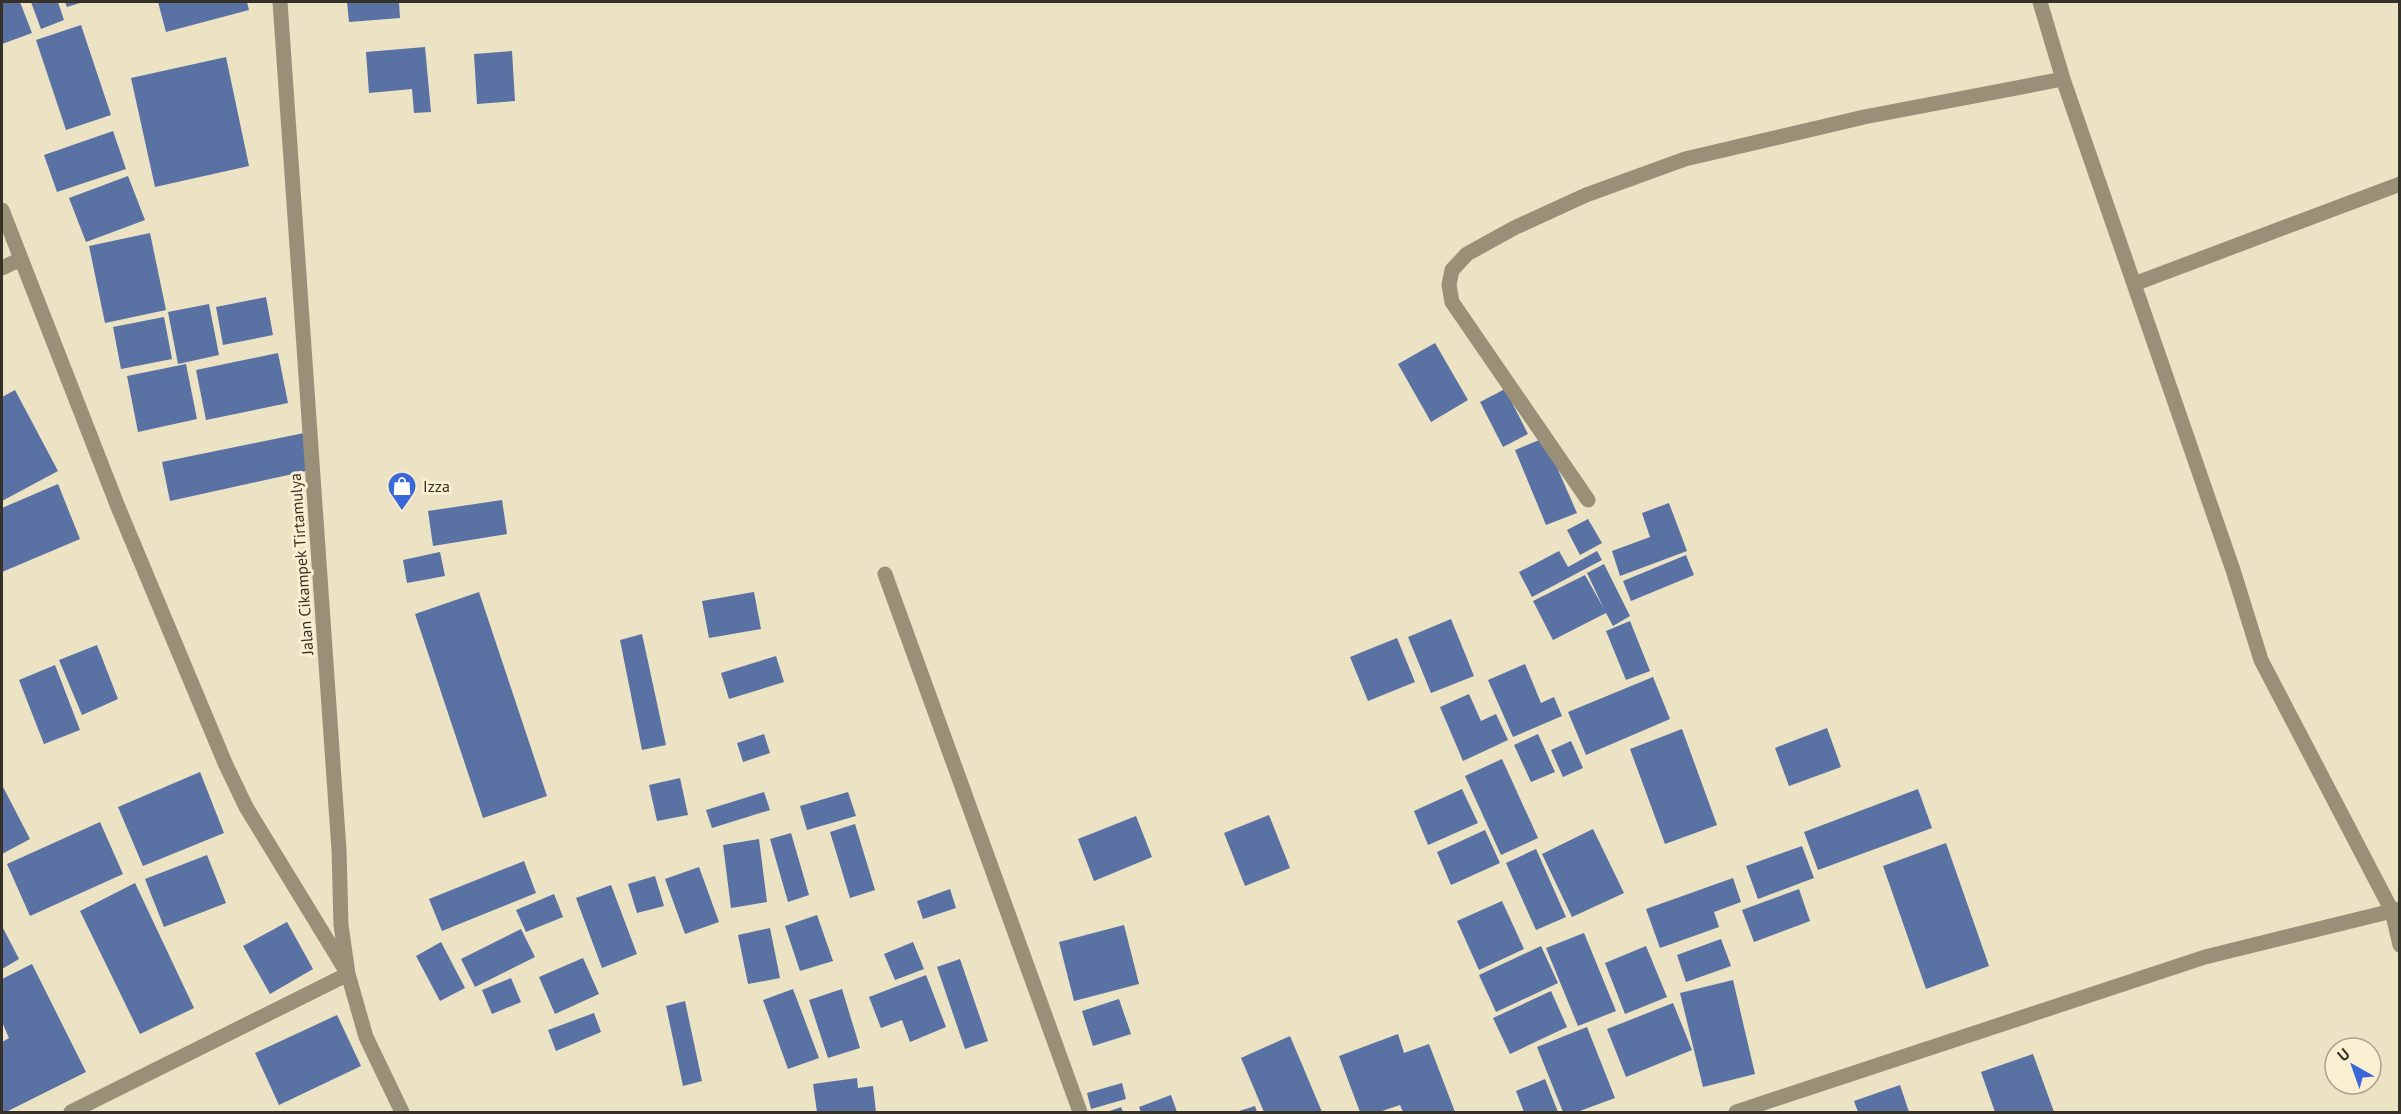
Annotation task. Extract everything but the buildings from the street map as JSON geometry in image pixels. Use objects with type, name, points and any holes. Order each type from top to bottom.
[{"type":"street","name":"Jalan Cikampek Tirtamulya","points":[[280,2],[339,850],[341,926],[348,974],[366,1037],[402,1113]]},
{"type":"street","points":[[2040,2],[2062,79],[2233,570],[2261,660],[2396,910],[2400,945]]},
{"type":"street","points":[[1588,500],[1452,302],[1449,285],[1452,270],[1467,254],[1514,228],[1586,195],[1685,159],[1864,117],[2062,79]]},
{"type":"street","points":[[2134,284],[2400,184]]},
{"type":"street","points":[[2,210],[118,507],[225,763],[246,807],[348,974],[71,1113]]},
{"type":"street","points":[[2,268],[21,259]]},
{"type":"street","points":[[885,574],[1080,1113]]},
{"type":"street","points":[[1736,1113],[2205,957],[2396,910]]},
{"type":"place","name":"Izza","points":[[402,512]]}]
